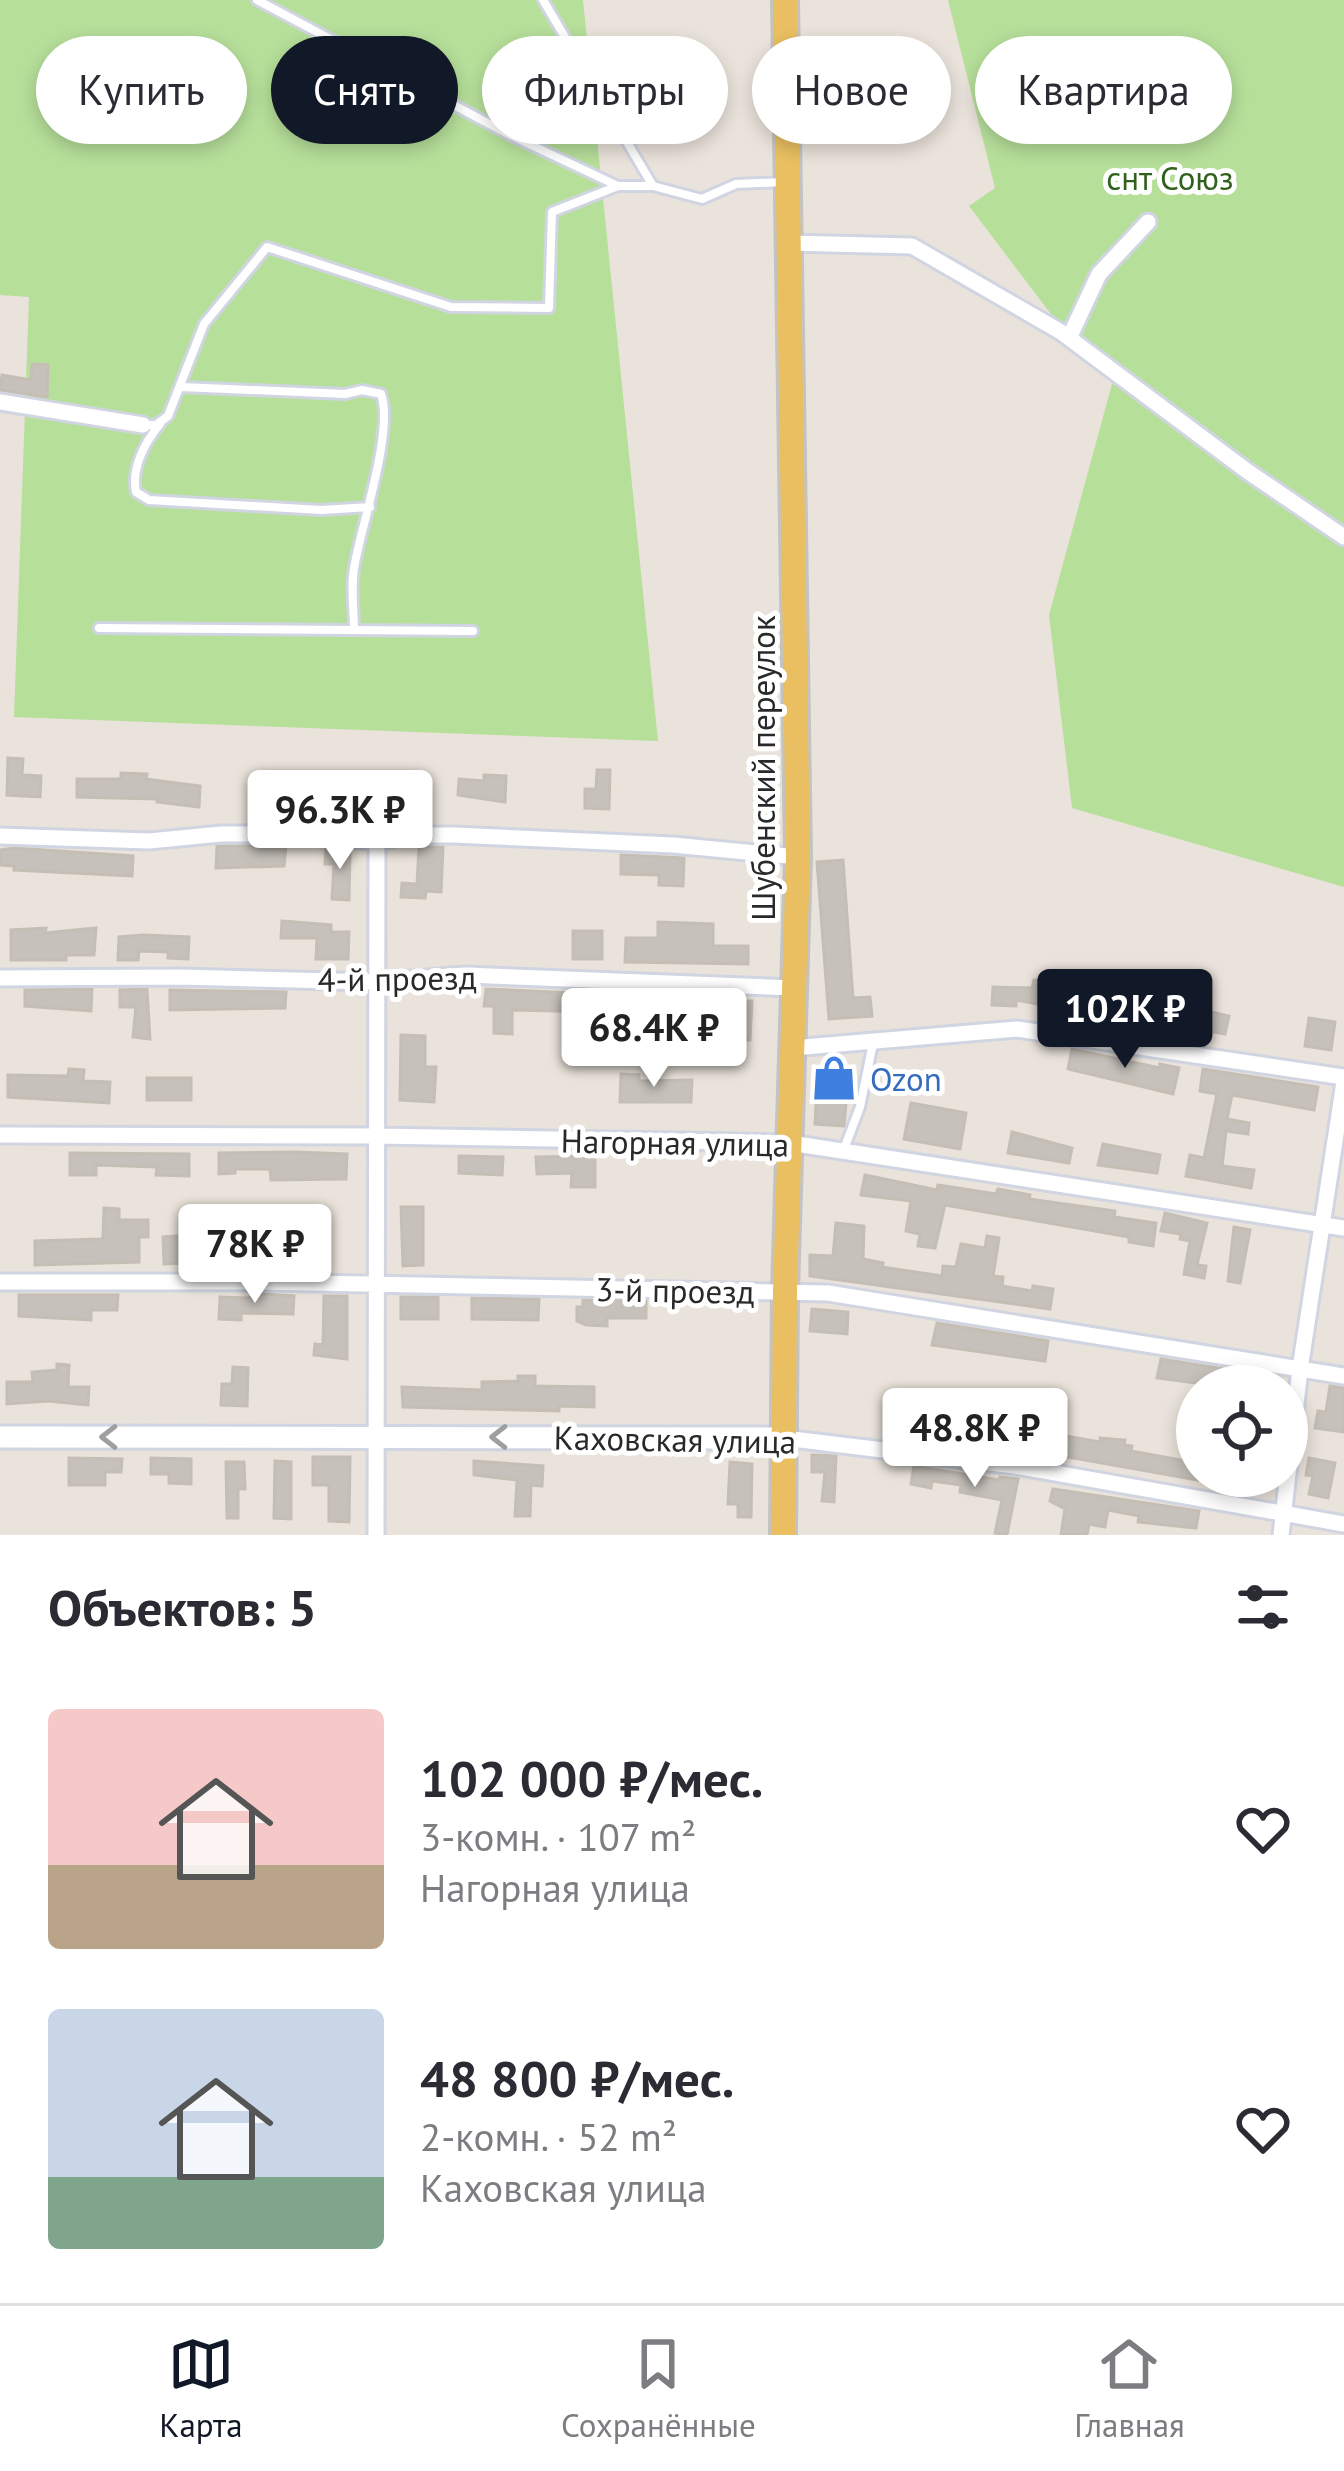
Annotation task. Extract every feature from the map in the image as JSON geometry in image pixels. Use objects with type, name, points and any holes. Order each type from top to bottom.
[{"type":"main road","name":"Шубенский переулок","points":[[783,1535],[798,856],[785,0]]},
{"type":"main road","name":"Каховская улица","points":[[0,1437],[784,1438]]},
{"type":"street","points":[[1069,338],[1099,274],[1148,222]]},
{"type":"street","points":[[788,243],[912,245],[1069,338],[1247,472],[1344,537]]},
{"type":"street","points":[[0,402],[143,424]]},
{"type":"street","points":[[0,836],[149,842],[221,834],[316,834],[377,842],[405,835],[452,835],[798,856]]},
{"type":"street","points":[[376,1535],[377,842]]},
{"type":"street","name":"4-й проезд","points":[[0,978],[180,976],[376,982],[465,975],[794,988]]},
{"type":"street","points":[[793,1048],[1017,1029],[1344,1080],[1301,1365]]},
{"type":"street","name":"Нагорная улица","points":[[0,1135],[790,1143],[1344,1228]]},
{"type":"street","name":"3-й проезд","points":[[0,1282],[785,1291],[926,1307],[1270,1365]]},
{"type":"street","name":"3-й проезд","points":[[1308,1371],[1344,1376]]},
{"type":"street","name":"Каховская улица","points":[[784,1438],[1015,1466],[1344,1524]]},
{"type":"street","points":[[1281,1535],[1285,1497]]},
{"type":"lane","points":[[257,0],[512,136],[618,186]]},
{"type":"lane","points":[[543,0],[653,186]]},
{"type":"lane","points":[[370,507],[321,510],[148,500],[136,491],[134,480],[145,446],[182,387],[204,324],[267,247],[452,307],[549,308],[552,212],[618,186],[653,186],[702,199],[736,184],[786,182]]},
{"type":"lane","points":[[182,387],[381,394],[384,413],[370,507],[354,567],[354,630]]},
{"type":"lane","points":[[143,424],[161,423]]},
{"type":"lane","points":[[99,628],[473,631]]},
{"type":"lane","points":[[843,1151],[854,1128],[874,1041]]},
{"type":"green space","points":[[0,0],[583,0],[587,36],[482,36],[482,144],[598,144],[658,741],[14,717],[29,297],[0,295]]},
{"type":"green space","name":"снт Союз","points":[[948,0],[1344,0],[1344,887],[1072,808],[1049,615],[1115,373],[1069,338],[969,206],[995,188],[984,144],[1232,144],[1232,36],[975,36],[975,108]]},
{"type":"building","points":[[32,364],[48,365],[47,397],[0,390],[2,375],[31,380]]},
{"type":"building","points":[[8,758],[23,759],[22,775],[41,776],[40,797],[7,795]]},
{"type":"building","points":[[597,770],[610,770],[609,809],[585,808],[585,789],[596,789]]},
{"type":"building","points":[[121,773],[200,786],[199,807],[157,799],[77,797],[77,779],[121,779]]},
{"type":"building","points":[[484,775],[506,776],[505,802],[458,795],[459,779],[484,781]]},
{"type":"building","points":[[393,782],[421,783],[421,804],[384,803],[383,817],[371,816],[373,788],[393,790]]},
{"type":"building","points":[[217,846],[286,846],[284,866],[216,868]]},
{"type":"building","points":[[326,847],[350,851],[349,900],[332,899],[334,864],[325,864]]},
{"type":"building","points":[[419,847],[443,847],[441,892],[426,891],[425,898],[401,897],[402,883],[417,884]]},
{"type":"building","points":[[0,850],[133,856],[132,876],[14,870],[14,866],[0,865]]},
{"type":"building","points":[[621,855],[684,858],[683,886],[659,885],[659,875],[621,874]]},
{"type":"building","points":[[843,860],[853,998],[870,997],[872,1016],[829,1019],[817,862]]},
{"type":"building","points":[[282,921],[331,925],[331,932],[349,932],[348,959],[316,959],[317,938],[281,938]]},
{"type":"building","points":[[658,922],[713,924],[713,946],[748,946],[748,964],[625,962],[626,938],[658,938]]},
{"type":"building","points":[[46,928],[45,933],[96,928],[94,955],[11,960],[11,930]]},
{"type":"building","points":[[573,931],[602,931],[602,959],[573,959]]},
{"type":"building","points":[[119,937],[189,937],[188,959],[168,958],[168,952],[139,951],[138,960],[118,960]]},
{"type":"building","points":[[1034,980],[1052,983],[1048,1006],[1016,1000],[1016,1006],[992,1005],[993,987],[1032,988]]},
{"type":"building","points":[[1081,984],[1141,1000],[1137,1022],[1075,1009]]},
{"type":"building","points":[[92,989],[91,1011],[25,1006],[25,990]]},
{"type":"building","points":[[147,989],[150,1039],[133,1037],[136,1007],[120,1007],[120,990]]},
{"type":"building","points":[[486,989],[597,994],[597,1012],[512,1010],[512,1034],[494,1033],[494,1006],[484,1006]]},
{"type":"building","points":[[170,990],[286,992],[285,1008],[170,1010]]},
{"type":"building","points":[[720,1001],[752,1001],[750,1040],[734,1040],[731,1018],[720,1018]]},
{"type":"building","points":[[1169,1002],[1229,1016],[1225,1034],[1165,1023]]},
{"type":"building","points":[[1309,1018],[1335,1022],[1331,1050],[1305,1046]]},
{"type":"building","points":[[401,1035],[425,1036],[425,1067],[436,1067],[434,1102],[400,1100]]},
{"type":"building","points":[[1072,1049],[1179,1068],[1173,1094],[1068,1069]]},
{"type":"building","points":[[818,1066],[849,1068],[844,1126],[815,1124]]},
{"type":"building","points":[[69,1069],[84,1070],[83,1081],[110,1082],[109,1103],[8,1097],[8,1075],[68,1076]]},
{"type":"building","points":[[1203,1069],[1318,1087],[1314,1110],[1232,1095],[1227,1119],[1249,1123],[1248,1134],[1226,1131],[1222,1166],[1254,1170],[1251,1188],[1186,1176],[1190,1155],[1204,1158],[1217,1094],[1200,1091]]},
{"type":"building","points":[[621,1074],[639,1075],[639,1081],[692,1080],[691,1102],[620,1102]]},
{"type":"building","points":[[147,1078],[191,1078],[191,1100],[147,1100]]},
{"type":"building","points":[[911,1103],[966,1113],[960,1149],[904,1139]]},
{"type":"building","points":[[1012,1132],[1072,1148],[1069,1163],[1008,1153]]},
{"type":"building","points":[[1103,1144],[1160,1155],[1157,1173],[1098,1165]]},
{"type":"building","points":[[70,1153],[189,1154],[189,1176],[156,1175],[157,1167],[96,1165],[96,1175],[70,1175]]},
{"type":"building","points":[[219,1153],[347,1154],[346,1179],[271,1180],[270,1169],[219,1174]]},
{"type":"building","points":[[459,1156],[503,1157],[502,1175],[459,1173]]},
{"type":"building","points":[[595,1156],[595,1187],[571,1187],[572,1173],[537,1174],[536,1157]]},
{"type":"building","points":[[865,1175],[937,1190],[938,1185],[996,1194],[998,1189],[1030,1195],[1029,1199],[1115,1211],[1114,1217],[1156,1223],[1153,1246],[1129,1242],[1129,1237],[945,1205],[935,1248],[918,1246],[920,1234],[906,1231],[911,1201],[861,1195]]},
{"type":"building","points":[[401,1207],[423,1207],[423,1265],[403,1266]]},
{"type":"building","points":[[104,1208],[119,1209],[119,1220],[148,1220],[148,1237],[139,1237],[139,1262],[35,1265],[35,1241],[103,1239]]},
{"type":"building","points":[[1165,1213],[1207,1223],[1197,1265],[1206,1266],[1204,1278],[1184,1274],[1190,1241],[1180,1239],[1181,1234],[1161,1231]]},
{"type":"building","points":[[836,1223],[864,1226],[863,1259],[883,1263],[882,1267],[942,1276],[943,1266],[956,1267],[961,1244],[985,1248],[987,1236],[999,1238],[993,1276],[1003,1277],[1002,1286],[1053,1289],[1050,1309],[810,1276],[810,1255],[833,1256]]},
{"type":"building","points":[[1234,1227],[1250,1230],[1240,1283],[1228,1281]]},
{"type":"building","points":[[260,1232],[260,1244],[299,1244],[299,1261],[218,1264],[218,1253],[186,1254],[186,1263],[164,1264],[163,1237]]},
{"type":"building","points":[[19,1295],[118,1295],[117,1310],[91,1310],[91,1320],[19,1316]]},
{"type":"building","points":[[294,1296],[293,1314],[241,1313],[241,1320],[219,1319],[220,1297]]},
{"type":"building","points":[[324,1296],[347,1296],[347,1359],[314,1355],[315,1344],[323,1345]]},
{"type":"building","points":[[401,1297],[438,1297],[438,1319],[401,1319]]},
{"type":"building","points":[[472,1298],[539,1299],[538,1320],[472,1319]]},
{"type":"building","points":[[583,1300],[646,1301],[646,1318],[607,1318],[607,1326],[586,1325],[577,1321],[577,1307],[583,1307]]},
{"type":"building","points":[[812,1309],[848,1312],[847,1334],[810,1331]]},
{"type":"building","points":[[937,1323],[1048,1341],[1045,1361],[932,1345]]},
{"type":"building","points":[[1161,1359],[1199,1365],[1176,1365],[1176,1380],[1157,1378]]},
{"type":"building","points":[[57,1364],[69,1365],[68,1387],[89,1387],[88,1405],[7,1404],[7,1382],[33,1382],[32,1372],[57,1370]]},
{"type":"building","points":[[233,1367],[248,1368],[247,1406],[221,1405],[222,1384],[232,1384]]},
{"type":"building","points":[[518,1376],[535,1376],[535,1386],[594,1387],[594,1407],[559,1406],[559,1411],[403,1407],[402,1387],[482,1390],[482,1382],[518,1381]]},
{"type":"building","points":[[1330,1386],[1344,1388],[1344,1432],[1315,1428],[1318,1411],[1326,1412]]},
{"type":"building","points":[[918,1408],[941,1413],[940,1418],[985,1424],[983,1444],[919,1434]]},
{"type":"building","points":[[1060,1435],[1100,1442],[1100,1438],[1125,1440],[1131,1451],[1176,1459],[1176,1476],[1057,1455]]},
{"type":"building","points":[[812,1455],[836,1456],[834,1502],[822,1501],[825,1472],[812,1472]]},
{"type":"building","points":[[313,1457],[350,1457],[349,1522],[329,1521],[329,1485],[313,1485]]},
{"type":"building","points":[[69,1458],[122,1459],[121,1472],[105,1472],[105,1485],[69,1485]]},
{"type":"building","points":[[151,1458],[191,1459],[191,1484],[169,1483],[169,1474],[151,1474]]},
{"type":"building","points":[[1309,1458],[1335,1463],[1328,1498],[1309,1494],[1313,1476],[1308,1475]]},
{"type":"building","points":[[275,1461],[291,1462],[291,1519],[274,1518]]},
{"type":"building","points":[[474,1461],[543,1466],[542,1486],[531,1485],[530,1516],[515,1516],[517,1480],[474,1475]]},
{"type":"building","points":[[226,1462],[244,1462],[245,1489],[238,1489],[238,1518],[227,1518]]},
{"type":"building","points":[[730,1462],[752,1464],[751,1517],[738,1517],[738,1504],[728,1504]]},
{"type":"building","points":[[914,1466],[1018,1479],[1007,1535],[995,1533],[1002,1500],[960,1492],[961,1485],[911,1484]]},
{"type":"building","points":[[1053,1489],[1199,1511],[1196,1528],[1138,1522],[1139,1516],[1108,1510],[1105,1527],[1089,1524],[1087,1535],[1061,1535],[1065,1509],[1050,1501]]},
{"type":"place","name":"Ozon","points":[[834,1078]]}]
